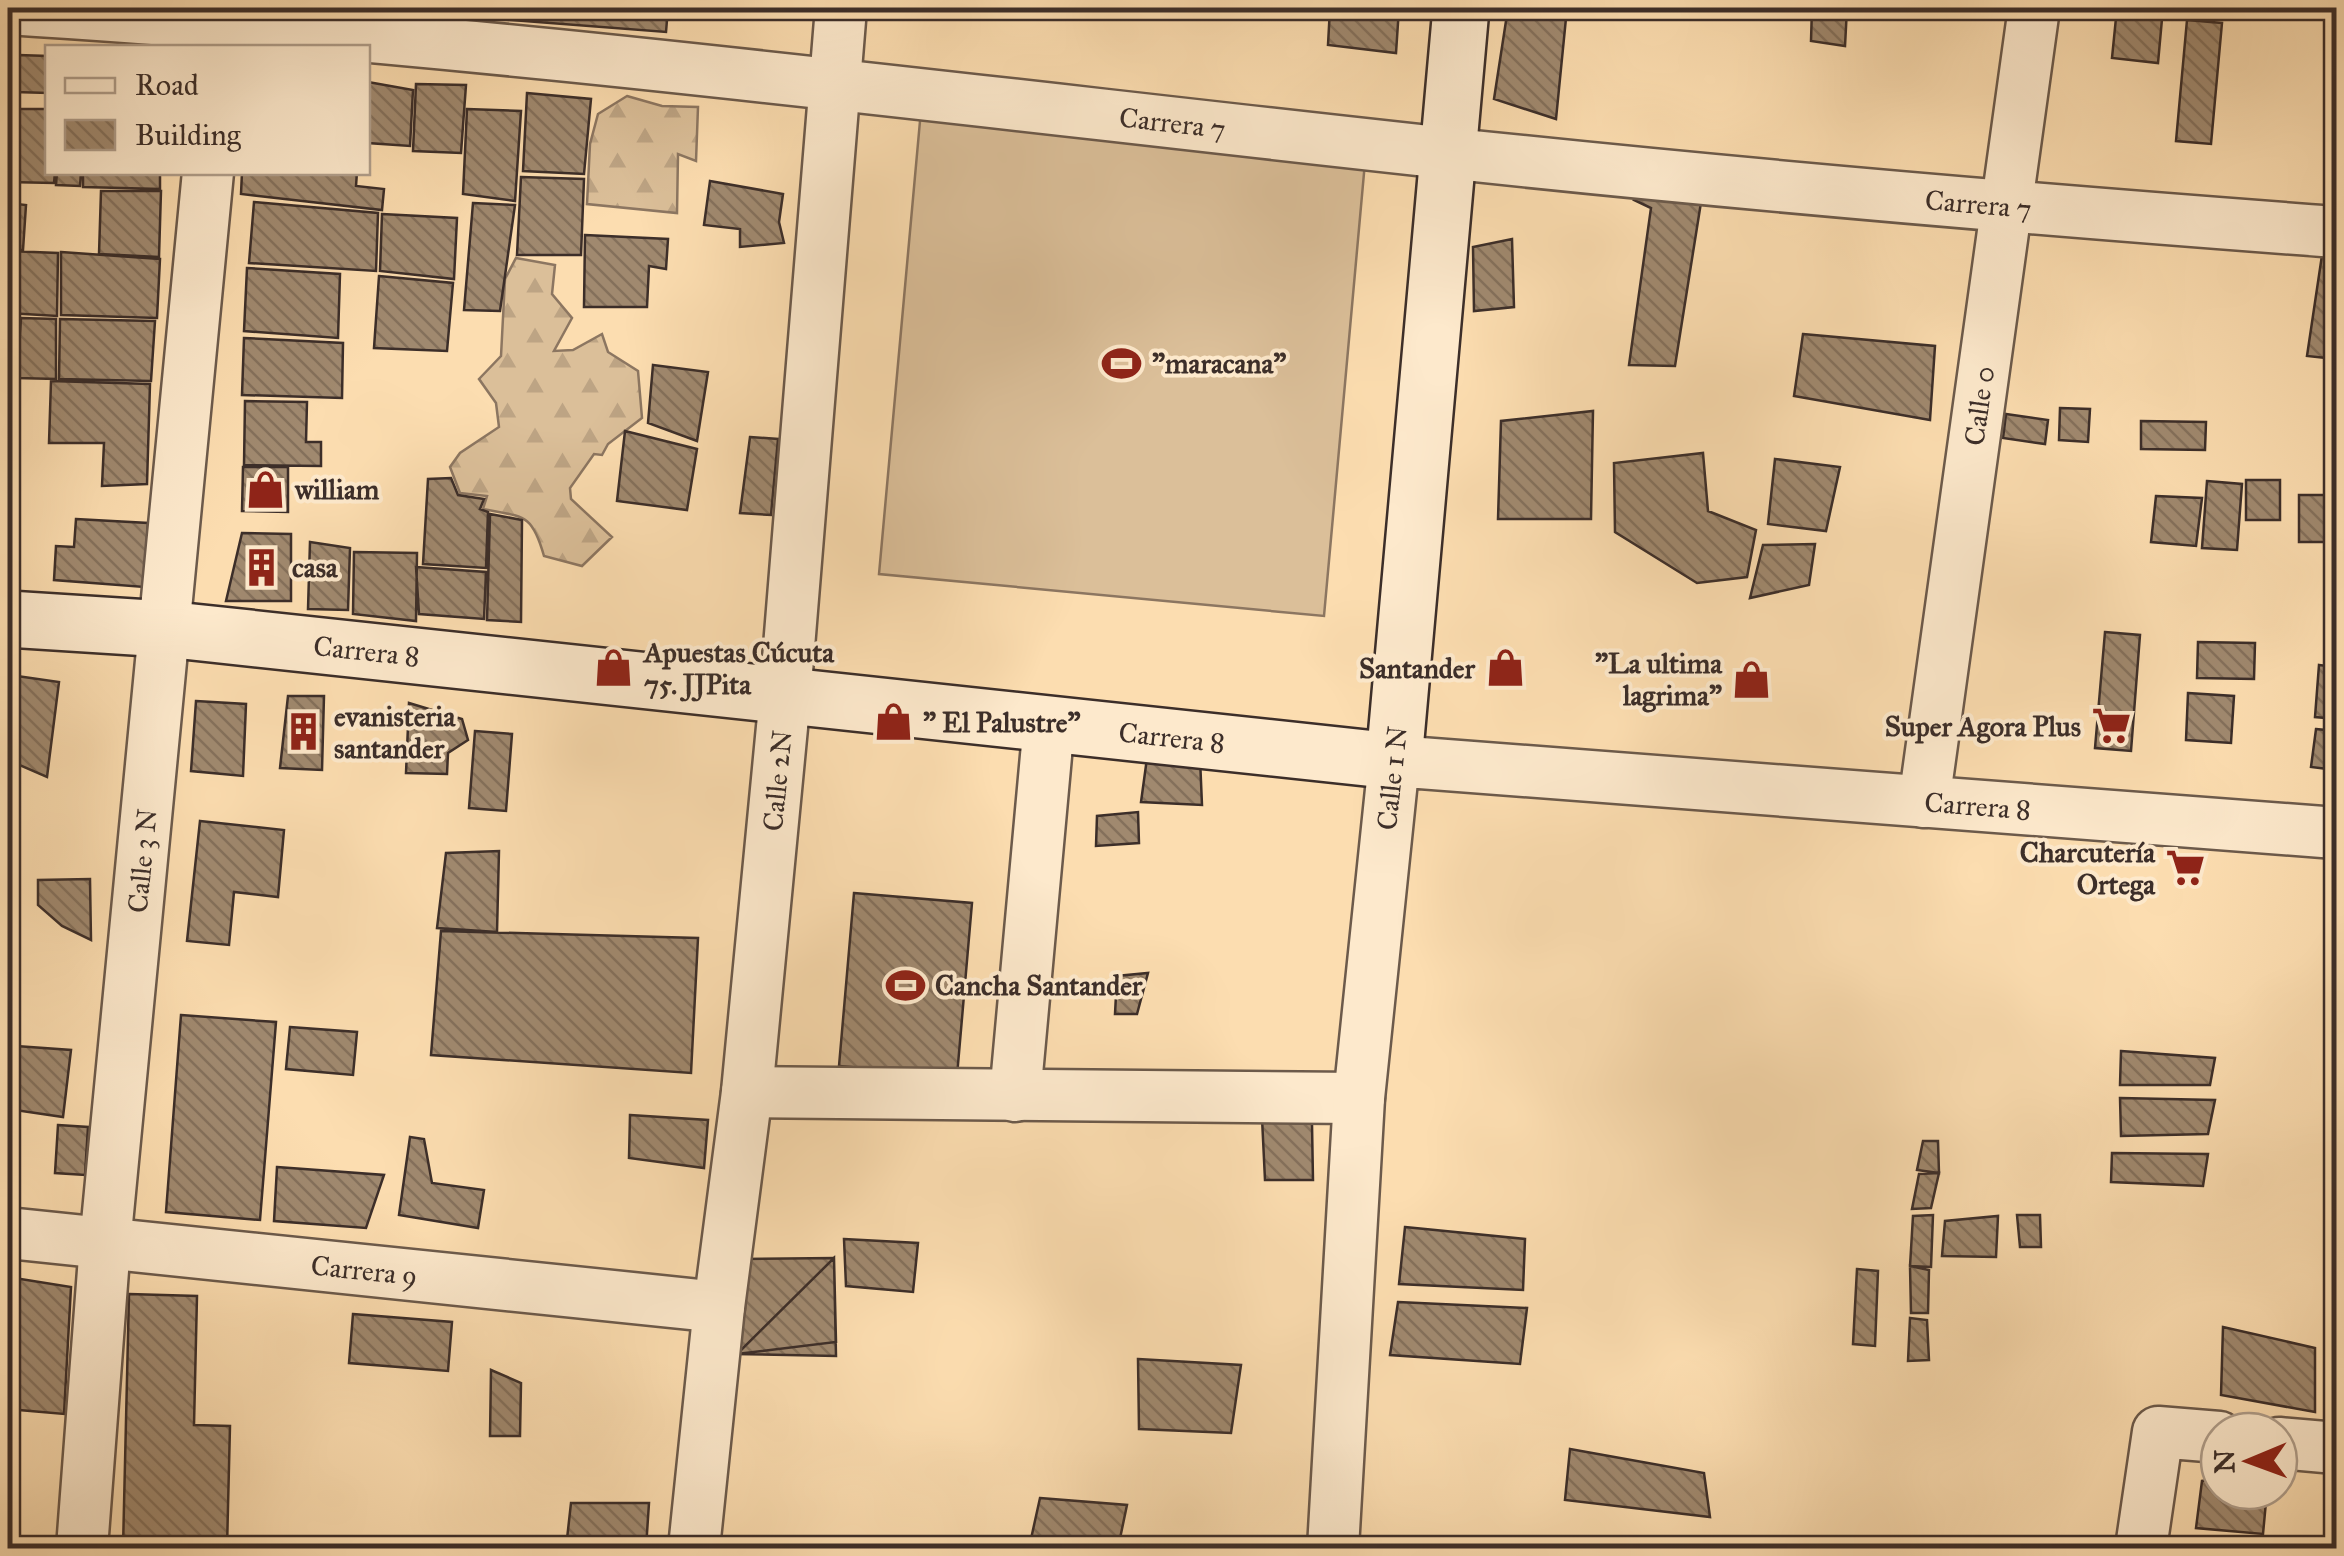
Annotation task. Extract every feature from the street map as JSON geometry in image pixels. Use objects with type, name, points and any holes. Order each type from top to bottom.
[{"type":"street","name":"Carrera 7","points":[[8,8],[836,83],[1449,153],[2006,208],[2336,232]]},
{"type":"street","name":"Calle 2N","points":[[694,1548],[747,1092],[841,8]]},
{"type":"street","name":"Calle 1 N","points":[[1332,1548],[1359,1098],[1394,760],[1460,8]]},
{"type":"street","name":"Calle 0","points":[[1924,802],[2034,8]]},
{"type":"street","name":"Calle 3 N","points":[[82,1548],[105,1244],[208,175]]},
{"type":"street","name":"Carrera 8","points":[[8,618],[166,629],[1394,760],[2336,833]]},
{"type":"street","points":[[1015,1096],[1049,722]]},
{"type":"street","points":[[747,1092],[1359,1098]]},
{"type":"street","name":"Carrera 9","points":[[8,1234],[719,1307]]},
{"type":"street","points":[[2142,1548],[2158,1432],[2199,1436]]},
{"type":"street","points":[[2299,1445],[2336,1448]]},
{"type":"green space","points":[[627,96],[662,106],[698,107],[696,161],[678,154],[677,213],[587,204],[590,144],[598,114]]},
{"type":"green space","name":"\"maracana\"","points":[[921,110],[1366,151],[1324,616],[879,574]]},
{"type":"green space","points":[[516,258],[555,265],[552,294],[572,318],[554,351],[573,350],[602,334],[608,352],[638,371],[642,418],[608,444],[602,455],[594,454],[570,488],[571,499],[612,537],[582,566],[544,556],[530,524],[517,516],[483,509],[487,496],[460,493],[450,467],[460,453],[499,427],[496,403],[479,379],[501,356],[505,279]]},
{"type":"building","points":[[411,8],[466,8],[465,14]]},
{"type":"building","points":[[472,8],[668,8],[666,32],[471,17]]},
{"type":"building","points":[[1330,8],[1399,8],[1396,53],[1328,45]]},
{"type":"building","points":[[1508,8],[1567,8],[1556,119],[1494,99]]},
{"type":"building","points":[[1812,8],[1847,8],[1845,46],[1811,41]]},
{"type":"building","points":[[2117,8],[2163,8],[2158,63],[2112,58]]},
{"type":"building","points":[[2187,20],[2222,23],[2211,144],[2176,141]]},
{"type":"building","points":[[8,51],[13,51],[8,137]]},
{"type":"building","points":[[18,55],[45,56],[45,93],[15,92]]},
{"type":"building","points":[[370,82],[413,90],[410,146],[370,143]]},
{"type":"building","points":[[416,84],[466,85],[461,153],[413,151]]},
{"type":"building","points":[[527,93],[591,99],[584,174],[523,171]]},
{"type":"building","points":[[12,109],[45,109],[45,175],[55,175],[54,183],[8,182]]},
{"type":"building","points":[[467,109],[521,111],[515,201],[463,194]]},
{"type":"building","points":[[57,175],[81,175],[80,186],[56,185]]},
{"type":"building","points":[[83,175],[160,175],[160,189],[83,187]]},
{"type":"building","points":[[242,175],[357,175],[356,186],[384,189],[382,210],[241,194]]},
{"type":"building","points":[[521,177],[584,179],[581,255],[517,255]]},
{"type":"building","points":[[710,181],[783,194],[779,222],[784,243],[740,247],[740,229],[704,225]]},
{"type":"building","points":[[1641,190],[1702,196],[1675,366],[1629,365],[1651,208],[1634,200]]},
{"type":"building","points":[[101,191],[161,191],[159,257],[99,254]]},
{"type":"building","points":[[254,202],[378,213],[376,271],[249,263]]},
{"type":"building","points":[[8,203],[26,205],[23,250],[8,249]]},
{"type":"building","points":[[473,203],[515,205],[500,311],[464,310]]},
{"type":"building","points":[[382,214],[457,218],[454,279],[380,271]]},
{"type":"building","points":[[585,235],[668,239],[666,269],[649,266],[647,307],[584,307]]},
{"type":"building","points":[[2325,235],[2336,237],[2336,359],[2307,356]]},
{"type":"building","points":[[1512,239],[1514,307],[1474,311],[1473,247]]},
{"type":"building","points":[[8,251],[58,253],[57,316],[8,313]]},
{"type":"building","points":[[61,252],[160,259],[157,318],[61,315]]},
{"type":"building","points":[[247,268],[340,274],[338,338],[244,331]]},
{"type":"building","points":[[379,276],[453,283],[447,351],[374,348]]},
{"type":"building","points":[[21,318],[56,319],[56,379],[17,378]]},
{"type":"building","points":[[60,319],[155,321],[151,381],[59,379]]},
{"type":"building","points":[[8,320],[17,320],[15,365],[8,364]]},
{"type":"building","points":[[1803,334],[1935,346],[1930,420],[1794,396]]},
{"type":"building","points":[[244,338],[343,343],[342,398],[242,395]]},
{"type":"building","points":[[653,365],[708,372],[697,441],[648,423]]},
{"type":"building","points":[[51,381],[150,384],[147,484],[102,486],[104,443],[49,443]]},
{"type":"building","points":[[245,401],[307,402],[306,442],[321,442],[321,466],[244,465]]},
{"type":"building","points":[[2060,408],[2090,409],[2088,442],[2059,440]]},
{"type":"building","points":[[1593,411],[1591,519],[1498,519],[1501,421]]},
{"type":"building","points":[[2006,414],[2048,420],[2045,444],[2003,438]]},
{"type":"building","points":[[2141,421],[2206,422],[2205,450],[2141,449]]},
{"type":"building","points":[[625,431],[697,449],[687,510],[617,501]]},
{"type":"building","points":[[750,437],[778,439],[771,515],[740,513]]},
{"type":"building","points":[[1703,453],[1708,511],[1756,530],[1747,577],[1697,583],[1615,532],[1614,463]]},
{"type":"building","points":[[1775,459],[1840,467],[1826,531],[1768,524]]},
{"type":"building","name":"william","points":[[243,467],[288,467],[288,512],[242,511]]},
{"type":"building","points":[[451,478],[458,495],[484,499],[480,509],[488,512],[486,568],[423,564],[428,479]]},
{"type":"building","points":[[2246,480],[2280,480],[2280,520],[2246,520]]},
{"type":"building","points":[[2207,481],[2242,484],[2237,550],[2202,548]]},
{"type":"building","points":[[2299,495],[2335,495],[2336,542],[2299,542]]},
{"type":"building","points":[[2156,496],[2202,498],[2196,546],[2151,542]]},
{"type":"building","points":[[490,514],[522,520],[521,622],[487,620]]},
{"type":"building","points":[[76,519],[148,523],[144,587],[54,580],[56,546],[74,547]]},
{"type":"building","name":"casa","points":[[242,533],[291,534],[291,601],[226,601]]},
{"type":"building","points":[[310,542],[350,548],[348,610],[308,609]]},
{"type":"building","points":[[1815,544],[1809,585],[1750,598],[1763,545]]},
{"type":"building","points":[[354,552],[417,553],[416,621],[353,614]]},
{"type":"building","points":[[416,567],[486,572],[484,619],[419,614]]},
{"type":"building","points":[[2105,632],[2140,635],[2131,751],[2095,748]]},
{"type":"building","points":[[2198,642],[2255,643],[2254,679],[2197,678]]},
{"type":"building","points":[[2319,665],[2336,667],[2336,719],[2315,717]]},
{"type":"building","points":[[10,675],[59,682],[47,777],[8,760],[8,741],[15,744],[8,726]]},
{"type":"building","points":[[2188,693],[2234,696],[2231,743],[2186,740]]},
{"type":"building","name":"evanisteria santander","points":[[288,696],[324,696],[322,770],[280,768]]},
{"type":"building","points":[[196,701],[246,704],[243,776],[191,771]]},
{"type":"building","points":[[409,703],[462,719],[468,740],[448,753],[447,774],[406,773]]},
{"type":"building","points":[[2316,729],[2336,731],[2336,770],[2311,767]]},
{"type":"building","points":[[475,731],[512,734],[506,811],[469,808]]},
{"type":"building","points":[[1147,758],[1200,758],[1202,805],[1141,802]]},
{"type":"building","points":[[1138,812],[1139,843],[1096,846],[1097,816]]},
{"type":"building","points":[[200,821],[284,830],[278,897],[234,892],[229,945],[187,941]]},
{"type":"building","points":[[499,851],[497,932],[437,928],[446,853]]},
{"type":"building","points":[[90,879],[91,940],[62,926],[38,905],[38,880]]},
{"type":"building","name":"Cancha Santander","points":[[854,893],[972,903],[957,1076],[839,1066]]},
{"type":"building","points":[[441,931],[698,938],[691,1073],[431,1055]]},
{"type":"building","points":[[1148,973],[1137,1014],[1115,1014],[1117,976]]},
{"type":"building","points":[[181,1015],[276,1022],[260,1220],[166,1212]]},
{"type":"building","points":[[290,1027],[357,1032],[353,1075],[286,1069]]},
{"type":"building","points":[[16,1046],[71,1050],[63,1117],[8,1109]]},
{"type":"building","points":[[2121,1051],[2215,1058],[2210,1085],[2120,1085]]},
{"type":"building","points":[[2120,1098],[2215,1100],[2208,1134],[2121,1136]]},
{"type":"building","points":[[630,1115],[708,1120],[704,1168],[629,1158]]},
{"type":"building","points":[[1262,1118],[1312,1124],[1313,1180],[1265,1180]]},
{"type":"building","points":[[58,1125],[88,1127],[85,1175],[55,1173]]},
{"type":"building","points":[[8,1129],[18,1129],[15,1178],[8,1178]]},
{"type":"building","points":[[410,1137],[424,1139],[432,1183],[484,1190],[478,1228],[399,1215]]},
{"type":"building","points":[[1923,1141],[1938,1141],[1939,1173],[1917,1170]]},
{"type":"building","points":[[2112,1153],[2208,1154],[2203,1186],[2111,1182]]},
{"type":"building","points":[[277,1167],[384,1175],[366,1228],[274,1221]]},
{"type":"building","points":[[1939,1173],[1931,1208],[1912,1209],[1919,1174]]},
{"type":"building","points":[[1933,1215],[1931,1267],[1910,1266],[1913,1216]]},
{"type":"building","points":[[2017,1215],[2040,1215],[2041,1247],[2020,1247]]},
{"type":"building","points":[[1998,1216],[1996,1257],[1942,1256],[1945,1221]]},
{"type":"building","points":[[1405,1227],[1525,1239],[1523,1290],[1399,1284]]},
{"type":"building","points":[[844,1239],[918,1243],[913,1292],[846,1286]]},
{"type":"building","points":[[834,1258],[836,1356],[737,1354]]},
{"type":"building","points":[[834,1258],[836,1342],[737,1354],[740,1259]]},
{"type":"building","points":[[1910,1266],[1929,1270],[1928,1313],[1911,1313]]},
{"type":"building","points":[[1857,1269],[1878,1271],[1875,1346],[1853,1344]]},
{"type":"building","points":[[8,1277],[71,1287],[64,1414],[8,1409]]},
{"type":"building","points":[[129,1294],[197,1296],[194,1425],[230,1426],[227,1548],[123,1548]]},
{"type":"building","points":[[1398,1302],[1527,1308],[1520,1364],[1390,1355]]},
{"type":"building","points":[[353,1314],[452,1322],[448,1371],[349,1363]]},
{"type":"building","points":[[1910,1318],[1927,1320],[1929,1360],[1908,1361]]},
{"type":"building","points":[[2223,1327],[2315,1348],[2315,1412],[2221,1395]]},
{"type":"building","points":[[1138,1359],[1241,1365],[1231,1433],[1139,1429]]},
{"type":"building","points":[[491,1370],[521,1383],[520,1436],[490,1436]]},
{"type":"building","points":[[1570,1449],[1704,1473],[1710,1517],[1565,1500]]},
{"type":"building","points":[[1040,1498],[1127,1505],[1118,1548],[1029,1548]]},
{"type":"building","points":[[571,1503],[649,1503],[646,1548],[566,1548]]},
{"type":"building","points":[[2199,1504],[2199,1511],[2265,1511],[2263,1534],[2196,1528]]},
{"type":"building","points":[[30,1540],[30,1548],[8,1548],[8,1541]]},
{"type":"place","name":"\"maracana\"","points":[[1122,363]]},
{"type":"place","name":"william","points":[[265,489]]},
{"type":"place","name":"casa","points":[[262,567]]},
{"type":"place","name":"Apuestas Cúcuta 75. JJPita","points":[[614,668]]},
{"type":"place","name":"Santander","points":[[1505,668]]},
{"type":"place","name":"\"La ultima lagrima\"","points":[[1752,679]]},
{"type":"place","name":"\" El Palustre\"","points":[[893,722]]},
{"type":"place","name":"Super Agora Plus","points":[[2111,726]]},
{"type":"place","name":"evanisteria santander","points":[[304,732]]},
{"type":"place","name":"Charcutería Ortega","points":[[2185,868]]},
{"type":"place","name":"Cancha Santander","points":[[905,985]]}]
